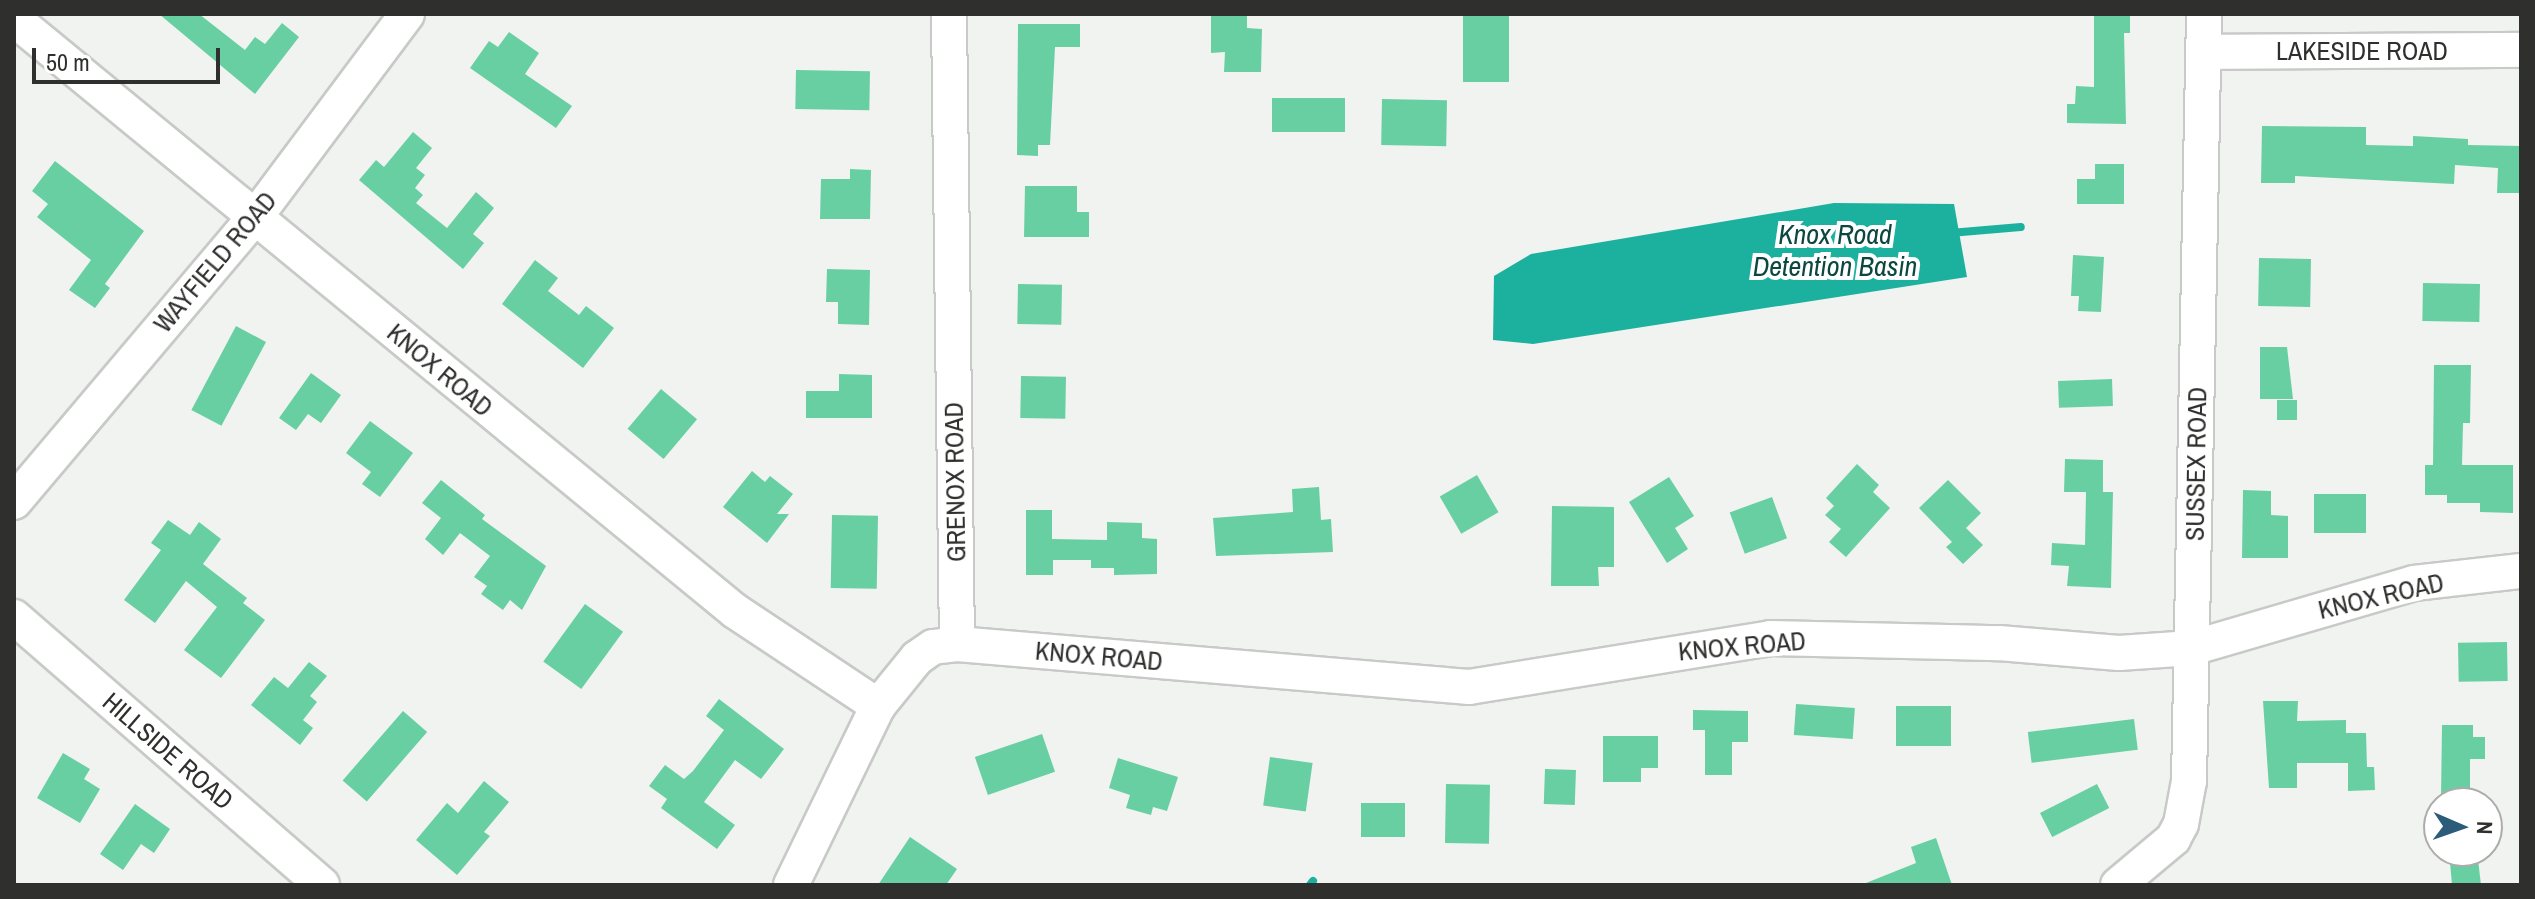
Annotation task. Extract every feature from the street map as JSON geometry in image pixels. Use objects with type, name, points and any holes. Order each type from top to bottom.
[{"type":"street","name":"WAYFIELD ROAD","points":[[14,502],[256,216],[407,14]]},
{"type":"street","name":"GRENOX ROAD","points":[[949,14],[957,644]]},
{"type":"street","name":"SUSSEX ROAD","points":[[2118,885],[2173,839],[2181,824],[2189,781],[2204,14]]},
{"type":"street","name":"KNOX ROAD","points":[[14,19],[735,611],[878,706]]},
{"type":"street","name":"LAKESIDE ROAD","points":[[2204,52],[2521,50]]},
{"type":"street","name":"KNOX ROAD","points":[[957,644],[1469,687],[1770,638],[1999,643],[2119,653],[2192,648],[2414,583],[2521,571]]},
{"type":"street","name":"HILLSIDE ROAD","points":[[14,617],[322,885]]},
{"type":"street","points":[[791,885],[878,706],[917,658],[933,647],[957,644]]},
{"type":"water","name":"Knox Road Detention Basin","points":[[1834,203],[1954,204],[1967,277],[1533,344],[1493,340],[1494,276],[1531,254]]},
{"type":"building","points":[[159,14],[199,14],[245,50],[255,37],[265,44],[282,23],[299,37],[255,94]]},
{"type":"building","points":[[1211,14],[1247,14],[1247,28],[1262,29],[1261,72],[1224,72],[1225,52],[1211,53]]},
{"type":"building","points":[[1463,14],[1509,14],[1509,82],[1463,82]]},
{"type":"building","points":[[2094,14],[2130,14],[2130,33],[2124,33],[2126,124],[2067,123],[2067,104],[2075,104],[2076,86],[2094,87]]},
{"type":"building","points":[[1018,24],[1080,24],[1080,47],[1055,47],[1050,145],[1038,145],[1038,156],[1017,155]]},
{"type":"building","points":[[509,32],[539,53],[525,74],[572,106],[556,128],[470,68],[489,41],[498,47]]},
{"type":"building","points":[[796,70],[870,71],[869,110],[795,109]]},
{"type":"building","points":[[1272,98],[1345,98],[1345,132],[1272,132]]},
{"type":"building","points":[[1382,99],[1447,100],[1446,146],[1381,145]]},
{"type":"building","points":[[2262,126],[2366,127],[2366,145],[2413,146],[2413,136],[2468,139],[2468,145],[2521,146],[2521,193],[2497,193],[2498,168],[2455,165],[2454,184],[2295,176],[2295,183],[2261,183]]},
{"type":"building","points":[[413,132],[432,148],[416,168],[425,175],[415,188],[423,195],[416,203],[447,228],[476,192],[494,208],[473,234],[484,243],[463,269],[359,180],[376,160],[384,167]]},
{"type":"building","points":[[55,161],[144,231],[105,284],[110,288],[95,308],[69,290],[91,260],[37,217],[48,204],[32,191]]},
{"type":"building","points":[[2095,164],[2124,164],[2124,204],[2077,204],[2077,179],[2095,179]]},
{"type":"building","points":[[850,169],[871,170],[870,219],[820,219],[821,179],[850,179]]},
{"type":"building","points":[[1025,186],[1077,186],[1077,212],[1089,212],[1089,237],[1024,237]]},
{"type":"building","points":[[2073,255],[2104,257],[2101,312],[2078,311],[2079,296],[2071,296]]},
{"type":"building","points":[[2259,258],[2311,259],[2310,307],[2258,306]]},
{"type":"building","points":[[535,260],[558,278],[548,291],[579,315],[586,306],[614,328],[583,368],[502,304]]},
{"type":"building","points":[[827,269],[870,270],[869,325],[838,324],[838,302],[826,302]]},
{"type":"building","points":[[2423,283],[2480,284],[2479,322],[2422,321]]},
{"type":"building","points":[[1018,284],[1062,285],[1061,325],[1017,324]]},
{"type":"building","points":[[236,326],[266,342],[221,426],[191,410]]},
{"type":"building","points":[[2260,347],[2287,347],[2293,399],[2260,399]]},
{"type":"building","points":[[2434,365],[2471,365],[2470,423],[2463,423],[2462,465],[2513,465],[2513,513],[2480,512],[2480,503],[2447,503],[2447,495],[2425,495],[2425,465],[2433,465]]},
{"type":"building","points":[[311,373],[341,395],[321,423],[308,414],[296,430],[279,418]]},
{"type":"building","points":[[839,374],[872,375],[872,418],[806,418],[806,391],[839,391]]},
{"type":"building","points":[[1021,376],[1066,377],[1065,419],[1020,418]]},
{"type":"building","points":[[2112,379],[2113,406],[2059,408],[2058,381]]},
{"type":"building","points":[[661,389],[697,419],[664,459],[628,429]]},
{"type":"building","points":[[2277,400],[2297,400],[2297,420],[2277,420]]},
{"type":"building","points":[[370,421],[413,453],[380,497],[362,484],[371,472],[346,453]]},
{"type":"building","points":[[2065,459],[2103,460],[2103,492],[2113,492],[2111,588],[2067,586],[2069,566],[2051,565],[2052,543],[2085,545],[2086,492],[2064,492]]},
{"type":"building","points":[[1857,464],[1879,485],[1873,492],[1890,508],[1846,557],[1829,542],[1841,529],[1825,515],[1834,506],[1826,498]]},
{"type":"building","points":[[752,471],[765,482],[770,476],[793,494],[777,514],[789,514],[767,543],[723,507]]},
{"type":"building","points":[[1477,475],[1498,512],[1461,534],[1440,496]]},
{"type":"building","points":[[1669,477],[1694,516],[1675,528],[1688,549],[1667,563],[1629,502]]},
{"type":"building","points":[[441,480],[485,515],[482,519],[546,566],[522,610],[510,600],[503,610],[481,594],[487,586],[474,577],[490,556],[460,533],[443,555],[425,539],[441,518],[422,503]]},
{"type":"building","points":[[1948,480],[1981,513],[1966,528],[1983,545],[1963,564],[1946,547],[1952,542],[1919,508]]},
{"type":"building","points":[[1319,487],[1321,520],[1331,519],[1333,552],[1216,556],[1213,518],[1293,512],[1292,489]]},
{"type":"building","points":[[2243,490],[2271,491],[2271,515],[2288,516],[2288,558],[2242,558]]},
{"type":"building","points":[[2314,494],[2366,494],[2366,533],[2314,533]]},
{"type":"building","points":[[1772,497],[1787,538],[1745,554],[1730,512]]},
{"type":"building","points":[[1552,506],[1614,507],[1614,567],[1598,567],[1599,586],[1551,586]]},
{"type":"building","points":[[1026,510],[1052,510],[1052,539],[1107,540],[1107,522],[1142,523],[1142,538],[1157,539],[1157,574],[1114,575],[1114,568],[1091,568],[1091,560],[1053,560],[1053,575],[1026,575]]},
{"type":"building","points":[[832,515],[878,516],[877,589],[831,588]]},
{"type":"building","points":[[168,520],[190,535],[199,522],[221,539],[203,564],[247,598],[243,603],[265,620],[221,678],[184,650],[217,607],[186,581],[155,623],[124,600],[161,550],[151,543]]},
{"type":"building","points":[[585,604],[623,632],[581,689],[543,661]]},
{"type":"building","points":[[2507,642],[2508,681],[2459,682],[2458,643]]},
{"type":"building","points":[[309,662],[327,676],[310,696],[317,702],[303,720],[313,728],[300,745],[251,705],[274,677],[288,688]]},
{"type":"building","points":[[719,699],[784,749],[761,779],[735,760],[704,802],[735,825],[717,849],[661,808],[667,799],[649,786],[665,765],[684,779],[693,771],[724,730],[706,716]]},
{"type":"building","points":[[2263,701],[2298,701],[2297,721],[2346,720],[2346,733],[2366,733],[2367,767],[2374,767],[2375,790],[2348,791],[2348,763],[2297,763],[2297,788],[2269,788]]},
{"type":"building","points":[[1796,704],[1855,708],[1853,739],[1794,735]]},
{"type":"building","points":[[1896,706],[1951,706],[1951,746],[1896,746]]},
{"type":"building","points":[[1693,710],[1748,711],[1748,742],[1732,742],[1732,775],[1705,775],[1705,730],[1693,730]]},
{"type":"building","points":[[403,711],[427,732],[367,801],[343,780]]},
{"type":"building","points":[[2134,719],[2138,750],[2032,763],[2028,732]]},
{"type":"building","points":[[2442,725],[2473,725],[2473,737],[2485,737],[2485,759],[2470,759],[2470,787],[2441,787]]},
{"type":"building","points":[[1042,734],[1055,772],[988,795],[975,757]]},
{"type":"building","points":[[1603,736],[1658,736],[1658,768],[1641,768],[1641,782],[1603,782]]},
{"type":"building","points":[[63,753],[90,769],[84,779],[100,789],[80,823],[37,798]]},
{"type":"building","points":[[1270,757],[1313,763],[1306,812],[1263,806]]},
{"type":"building","points":[[1118,758],[1178,777],[1167,811],[1153,807],[1151,815],[1126,808],[1130,795],[1109,788]]},
{"type":"building","points":[[1545,769],[1576,770],[1575,805],[1544,804]]},
{"type":"building","points":[[484,781],[509,802],[484,832],[490,836],[457,875],[416,840],[447,803],[458,813]]},
{"type":"building","points":[[1446,784],[1490,785],[1489,844],[1445,843]]},
{"type":"building","points":[[2097,784],[2109,808],[2052,837],[2040,813]]},
{"type":"building","points":[[1361,803],[1405,803],[1405,837],[1361,837]]},
{"type":"building","points":[[135,804],[170,829],[154,853],[141,844],[123,870],[100,854]]},
{"type":"building","points":[[910,837],[957,869],[946,885],[878,885]]},
{"type":"building","points":[[1936,838],[1952,885],[1861,885],[1916,863],[1911,847]]},
{"type":"building","points":[[2450,867],[2479,867],[2481,885],[2452,885]]},
{"type":"waterway","points":[[1950,233],[2021,227]]},
{"type":"waterway","points":[[1310,885],[1313,881]]}]
